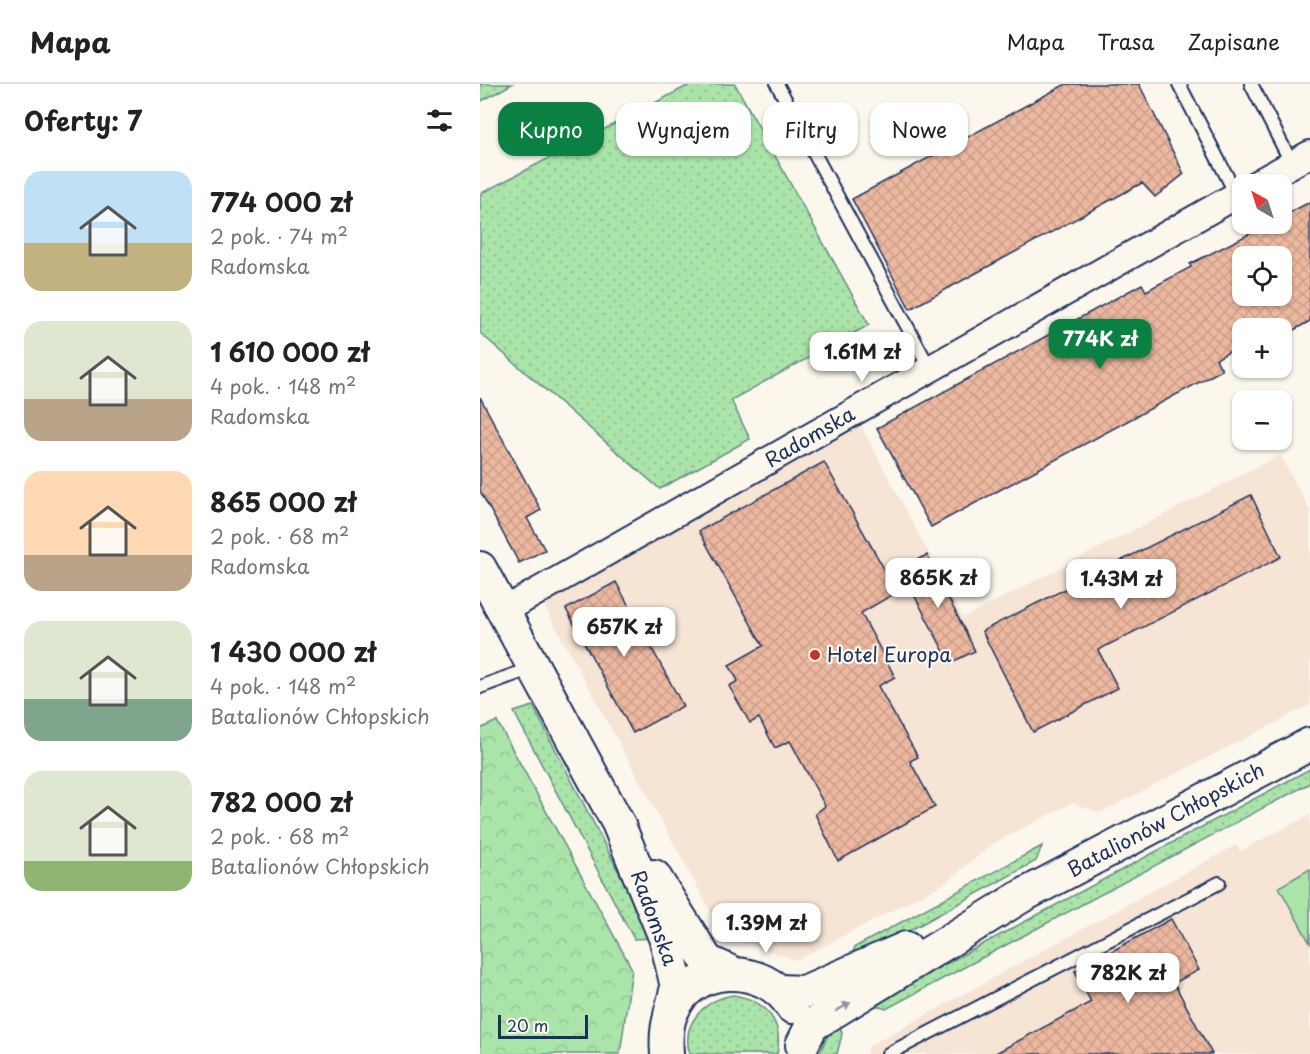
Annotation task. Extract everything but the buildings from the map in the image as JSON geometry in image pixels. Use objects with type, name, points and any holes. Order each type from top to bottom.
[{"type":"street","name":"Radomska","points":[[1275,174],[1301,159]]},
{"type":"street","name":"Radomska","points":[[503,611],[1232,198]]},
{"type":"street","name":"Radomska","points":[[480,568],[618,824],[707,961],[733,973],[750,975],[780,991]]},
{"type":"street","name":"Batalionów Chłopskich","points":[[780,991],[804,992],[1022,896],[1310,744]]},
{"type":"street","name":"Radomska","points":[[618,824],[666,940],[677,987],[666,1034],[667,1054]]},
{"type":"street","name":"Batalionów Chłopskich","points":[[801,1050],[812,1025],[1022,896]]},
{"type":"street","points":[[670,1015],[681,998],[695,985],[716,975],[733,973]]},
{"type":"street","points":[[780,991],[796,1015],[801,1050]]},
{"type":"lane","points":[[777,84],[930,369]]},
{"type":"lane","points":[[1179,84],[1235,174]]},
{"type":"lane","points":[[1251,84],[1301,159]]},
{"type":"lane","points":[[480,687],[533,667]]},
{"type":"lane","points":[[888,1054],[1219,883]]},
{"type":"shaded area","points":[[858,420],[963,618],[1280,455],[1310,511],[1310,705],[1100,813],[1072,803],[994,843],[943,884],[797,960],[724,936],[539,596]]},
{"type":"shaded area","points":[[1310,815],[1310,1054],[866,1054],[869,1046],[1236,845],[1240,851]]},
{"type":"green space","points":[[480,84],[512,84],[480,102]]},
{"type":"green space","points":[[691,84],[735,84],[745,102],[656,102]]},
{"type":"green space","points":[[751,113],[763,134],[763,156],[775,156],[869,325],[731,400],[750,439],[660,489],[480,333],[480,194],[553,156],[604,156],[604,129],[616,123],[616,156],[751,156]]},
{"type":"green space","points":[[533,706],[653,938],[634,939],[514,712]]},
{"type":"green space","points":[[497,721],[632,969],[620,1054],[480,1054],[480,729]]},
{"type":"green space","points":[[1310,769],[1310,783],[886,1009],[871,1004]]},
{"type":"green space","points":[[1042,846],[1036,861],[847,965],[855,947]]},
{"type":"green space","points":[[1310,869],[1310,943],[1279,887]]},
{"type":"green space","points":[[733,995],[754,1002],[770,1014],[778,1032],[777,1054],[690,1054],[689,1032],[697,1015],[713,1002]]},
{"type":"green space","points":[[839,1022],[842,1034],[837,1054],[819,1054],[829,1033]]},
{"type":"place","name":"Hotel Europa","points":[[815,655]]}]
